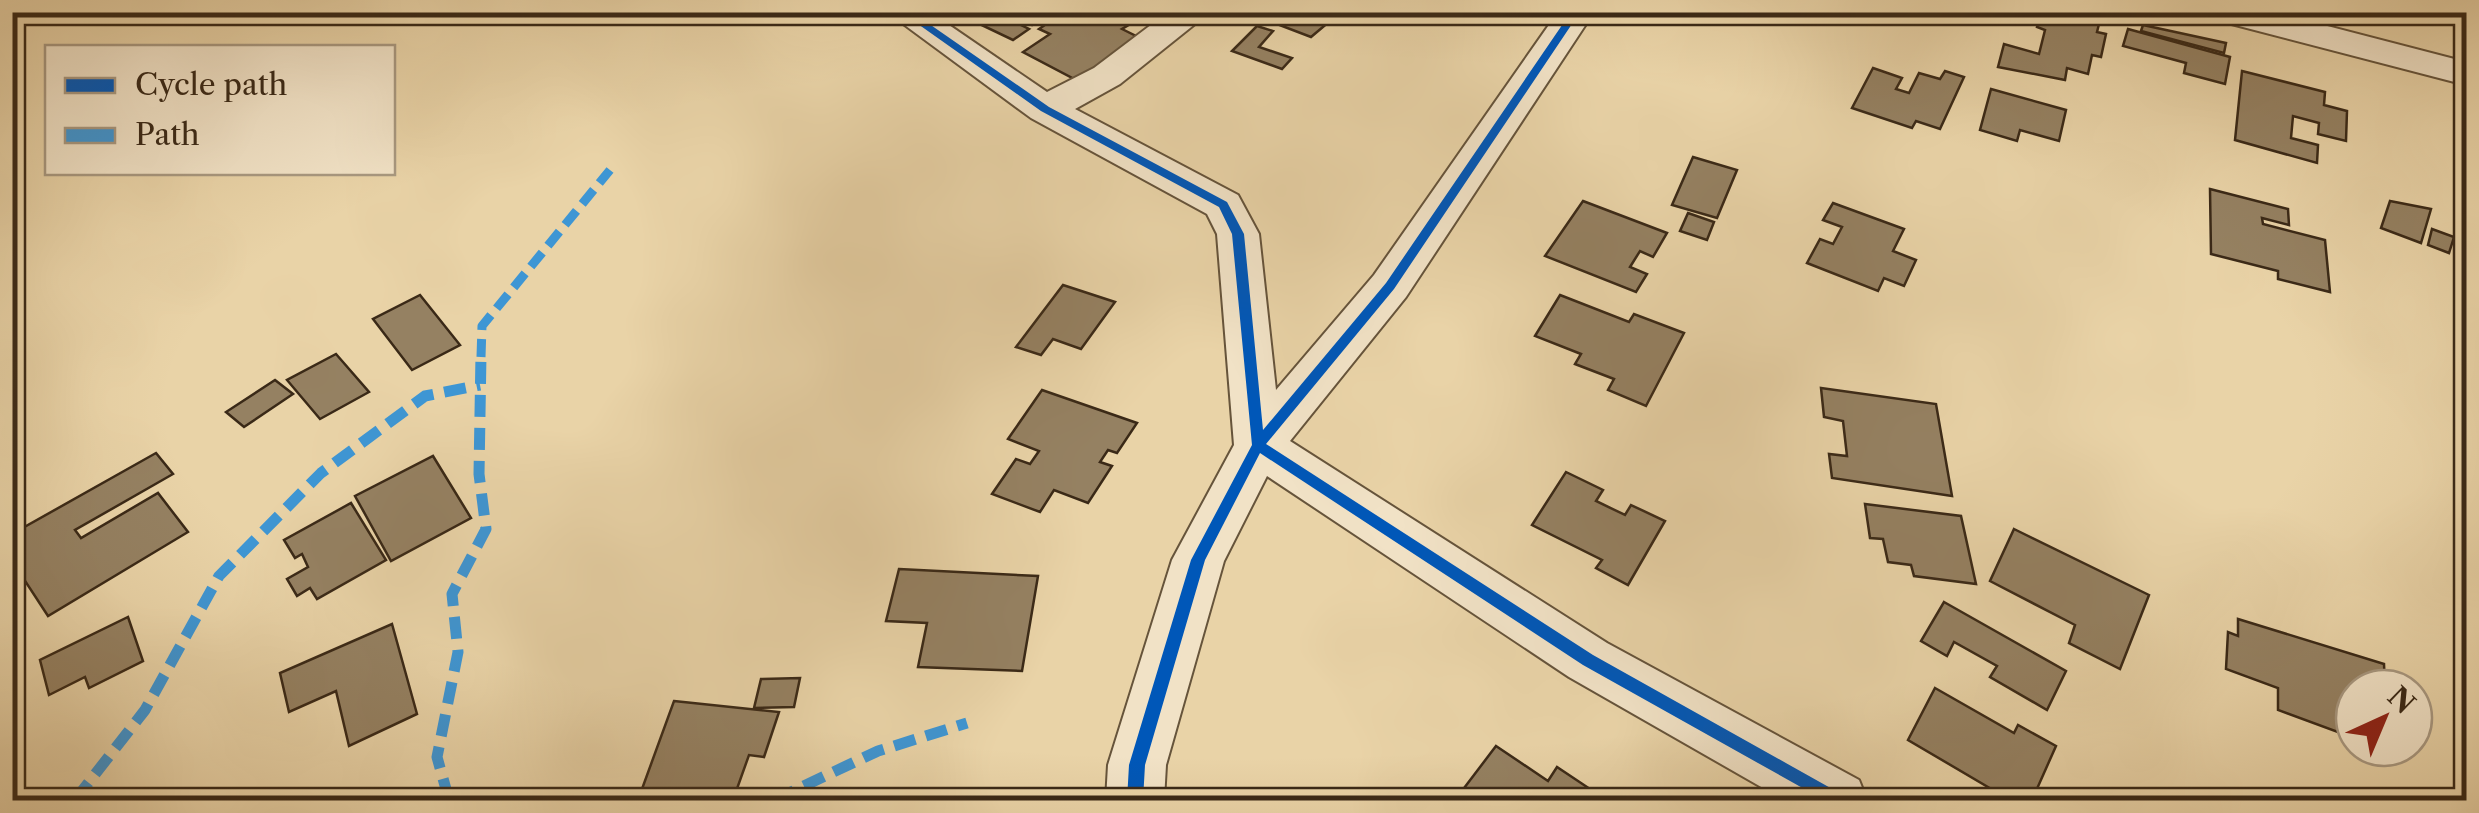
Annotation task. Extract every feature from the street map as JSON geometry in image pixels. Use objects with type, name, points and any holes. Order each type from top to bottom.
[{"type":"street","points":[[905,12],[1045,110],[1223,206],[1238,234],[1258,445]]},
{"type":"street","points":[[1045,110],[1107,76],[1192,12]]},
{"type":"street","points":[[1135,800],[1137,765],[1198,560],[1258,445],[1390,286],[1576,12]]},
{"type":"street","points":[[2230,12],[2466,74]]},
{"type":"street","points":[[1258,445],[1588,660],[1838,800]]},
{"type":"building","points":[[979,12],[994,12],[1029,29],[1013,40],[969,19]]},
{"type":"building","points":[[1006,12],[1050,12],[1032,25]]},
{"type":"building","points":[[1064,12],[1112,12],[1132,23],[1122,29],[1142,39],[1080,82],[1023,52],[1050,34],[1039,29]]},
{"type":"building","points":[[1271,12],[1328,12],[1336,16],[1311,37],[1264,19]]},
{"type":"building","points":[[2041,12],[2075,12],[2099,24],[2097,32],[2106,34],[2101,57],[2092,55],[2088,74],[2067,68],[2065,80],[1998,67],[2004,44],[2039,54],[2045,30],[2037,27]]},
{"type":"building","points":[[2143,25],[2226,43],[2224,53],[2141,31]]},
{"type":"building","points":[[1257,26],[1273,31],[1259,47],[1292,58],[1282,69],[1232,51]]},
{"type":"building","points":[[2128,29],[2230,57],[2225,84],[2184,73],[2186,63],[2123,46]]},
{"type":"building","points":[[1873,68],[1902,78],[1896,89],[1909,93],[1919,73],[1940,79],[1945,71],[1964,77],[1940,129],[1916,121],[1912,128],[1852,108]]},
{"type":"building","points":[[2242,71],[2325,92],[2324,105],[2347,111],[2346,141],[2318,134],[2319,123],[2293,116],[2291,138],[2318,145],[2317,163],[2235,140]]},
{"type":"building","points":[[1991,89],[2066,110],[2059,141],[2020,130],[2017,141],[1980,130]]},
{"type":"building","points":[[1693,157],[1737,170],[1717,218],[1672,205]]},
{"type":"building","points":[[2210,189],[2288,209],[2289,225],[2262,218],[2263,224],[2325,240],[2330,292],[2278,279],[2278,271],[2211,254]]},
{"type":"building","points":[[1583,201],[1667,233],[1653,257],[1640,251],[1630,267],[1647,274],[1636,292],[1545,256]]},
{"type":"building","points":[[2390,201],[2431,209],[2421,243],[2381,228]]},
{"type":"building","points":[[1833,203],[1904,229],[1893,251],[1916,260],[1904,286],[1884,278],[1878,291],[1807,263],[1820,239],[1833,244],[1842,227],[1823,220]]},
{"type":"building","points":[[1688,213],[1714,222],[1707,240],[1680,231]]},
{"type":"building","points":[[2432,229],[2454,237],[2449,253],[2428,245]]},
{"type":"building","points":[[1063,285],[1115,302],[1081,349],[1053,339],[1041,355],[1016,347]]},
{"type":"building","points":[[420,295],[460,345],[412,370],[373,319]]},
{"type":"building","points":[[1560,295],[1629,322],[1634,314],[1684,333],[1646,406],[1608,390],[1614,379],[1575,364],[1581,354],[1535,336]]},
{"type":"building","points":[[336,354],[369,392],[320,419],[287,380]]},
{"type":"building","points":[[275,380],[293,394],[244,427],[226,412]]},
{"type":"building","points":[[1821,388],[1936,404],[1952,496],[1832,478],[1829,454],[1847,456],[1843,421],[1824,417]]},
{"type":"building","points":[[1042,390],[1137,423],[1117,453],[1108,450],[1100,462],[1112,466],[1088,503],[1054,490],[1040,512],[992,494],[1016,459],[1030,464],[1039,451],[1008,439]]},
{"type":"building","points":[[156,453],[173,474],[75,530],[81,538],[158,493],[188,532],[48,616],[12,561],[12,534]]},
{"type":"building","points":[[433,456],[471,518],[391,561],[355,496]]},
{"type":"building","points":[[1566,472],[1603,490],[1596,501],[1625,515],[1631,505],[1665,521],[1628,585],[1596,568],[1602,560],[1532,525]]},
{"type":"building","points":[[351,503],[386,560],[317,599],[310,588],[297,596],[287,579],[308,567],[302,554],[295,558],[284,540]]},
{"type":"building","points":[[1865,504],[1961,516],[1976,584],[1914,576],[1911,565],[1888,562],[1883,539],[1870,538]]},
{"type":"building","points":[[2014,529],[2149,595],[2120,669],[2069,643],[2075,625],[1990,581]]},
{"type":"building","points":[[899,569],[1038,576],[1022,671],[918,667],[927,623],[886,621]]},
{"type":"building","points":[[1944,602],[2066,671],[2047,710],[1990,677],[1997,666],[1954,642],[1947,656],[1921,641]]},
{"type":"building","points":[[128,617],[143,661],[89,688],[85,677],[49,695],[40,660]]},
{"type":"building","points":[[2238,619],[2384,664],[2384,668],[2334,668],[2334,731],[2278,710],[2278,688],[2226,669],[2228,632],[2238,636]]},
{"type":"building","points":[[392,624],[417,714],[349,746],[336,691],[289,712],[280,673]]},
{"type":"building","points":[[800,678],[794,707],[754,708],[761,679]]},
{"type":"building","points":[[1935,688],[2014,733],[2018,725],[2056,746],[2032,800],[2010,800],[1908,740]]},
{"type":"building","points":[[674,701],[779,712],[764,757],[749,755],[733,800],[638,800]]},
{"type":"building","points":[[1496,746],[1548,781],[1557,767],[1590,789],[1582,800],[1455,800]]},
{"type":"marked path","points":[[449,800],[437,757],[458,652],[452,594],[486,529],[479,474],[482,326],[610,170]]},
{"type":"marked path","points":[[75,800],[145,710],[219,576],[321,473],[425,396],[480,385]]},
{"type":"marked path","points":[[774,800],[878,751],[967,723]]},
{"type":"cycle path","points":[[905,12],[1045,109],[1223,205],[1238,234],[1258,445],[1588,660],[1838,800]]},
{"type":"cycle path","points":[[1135,800],[1137,765],[1198,560],[1258,445],[1390,286],[1576,12]]}]
